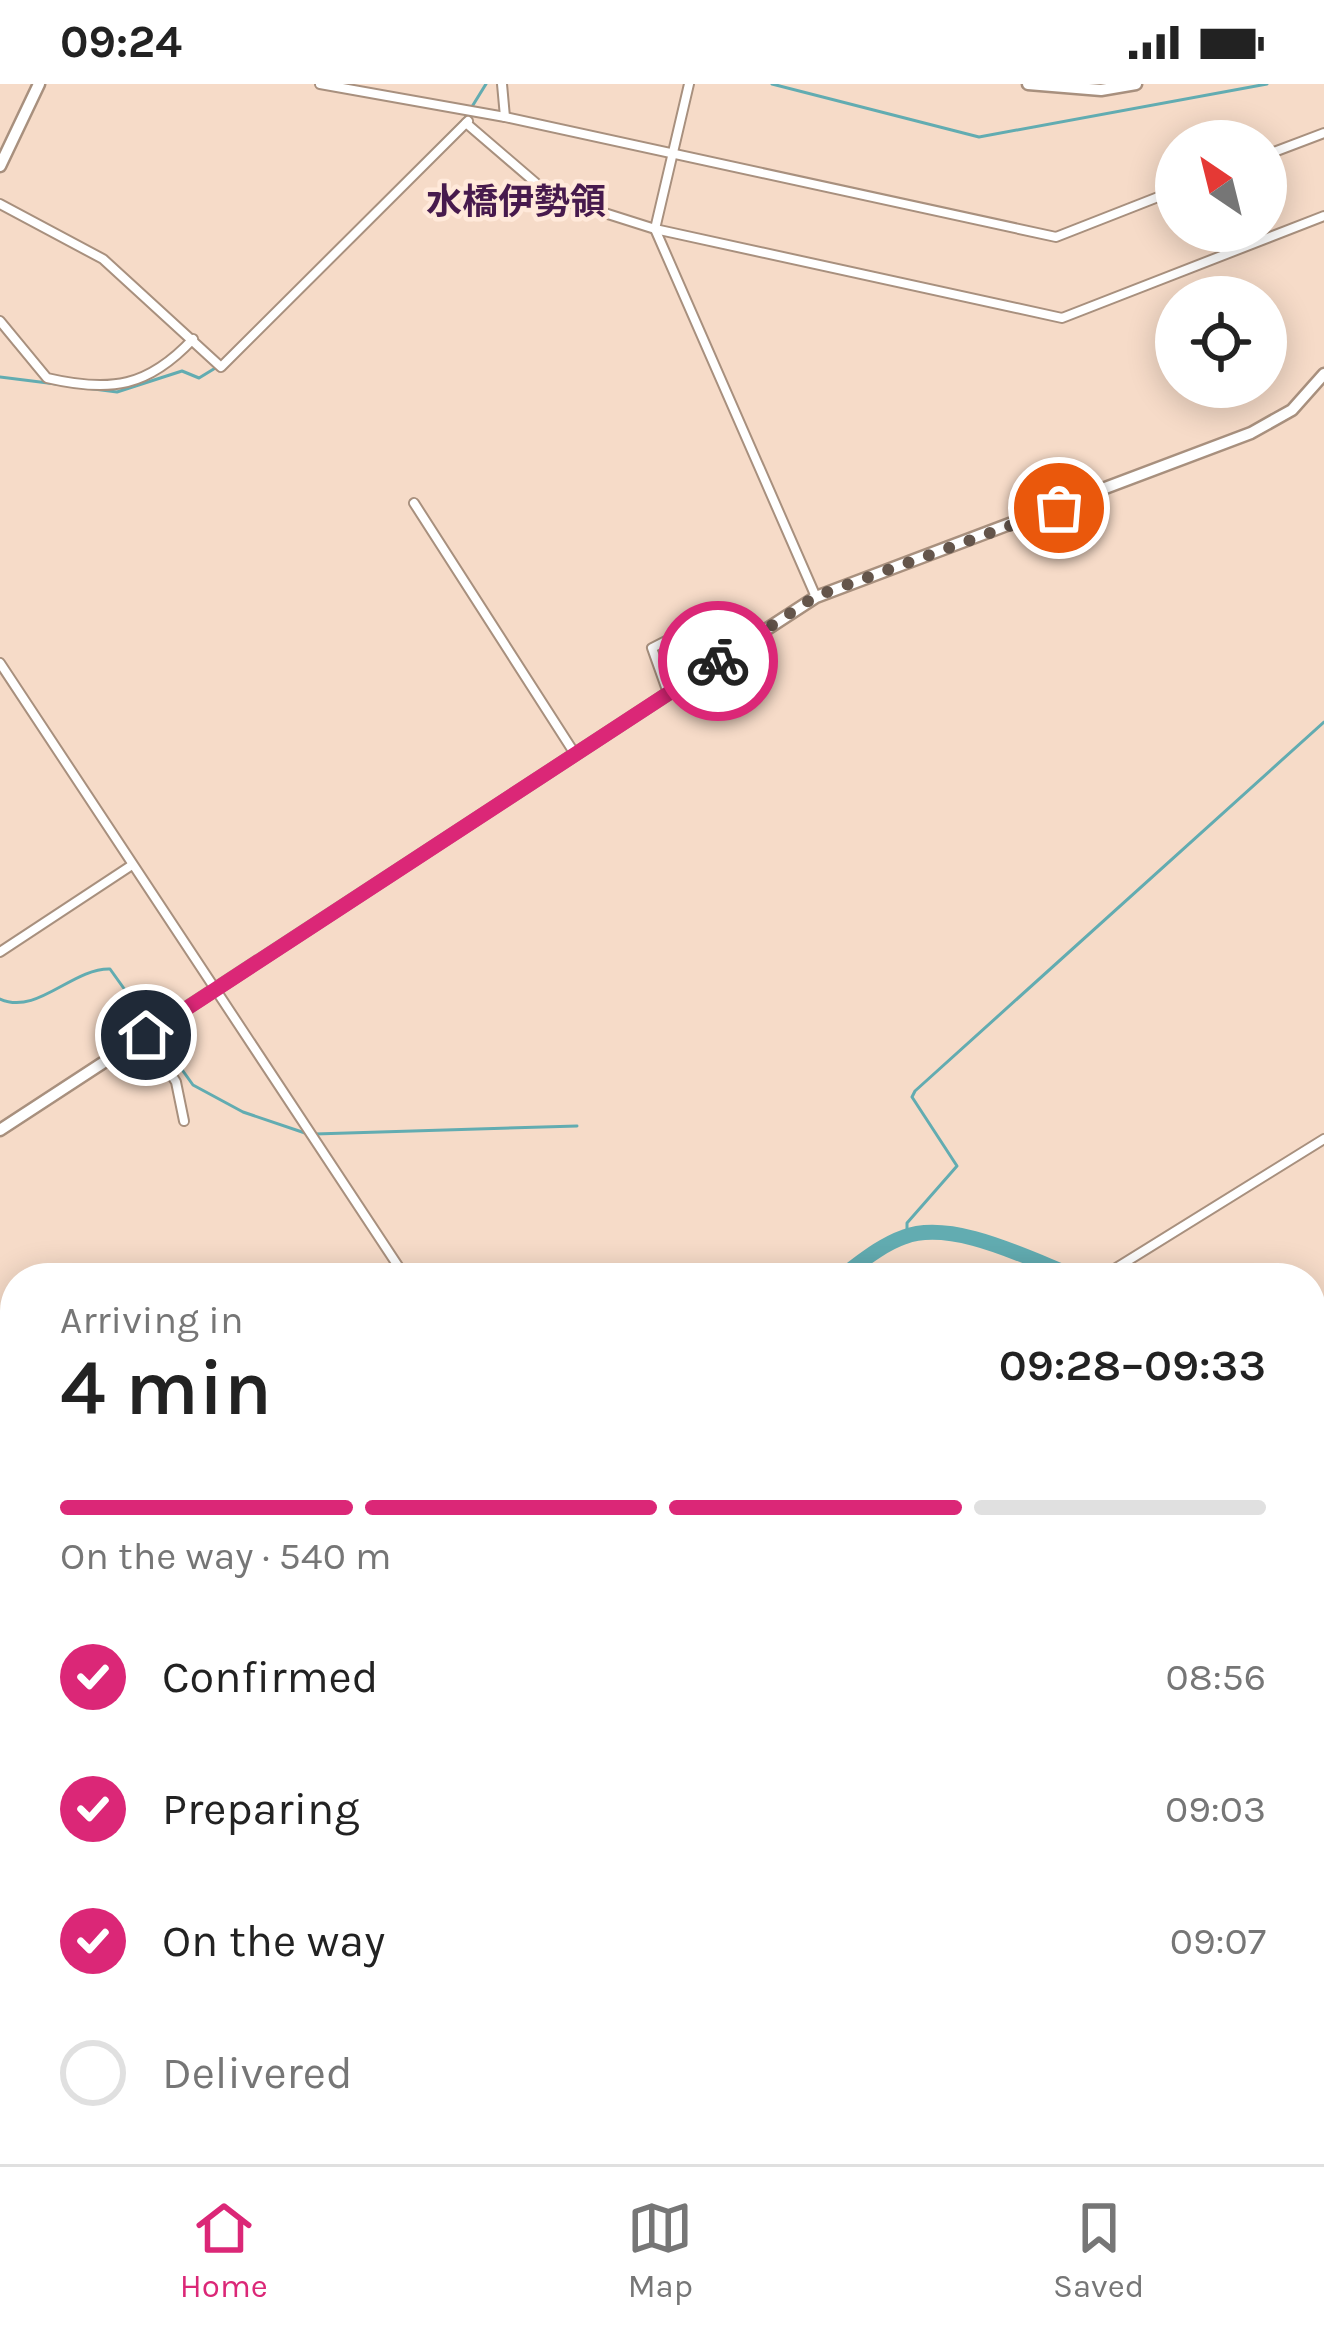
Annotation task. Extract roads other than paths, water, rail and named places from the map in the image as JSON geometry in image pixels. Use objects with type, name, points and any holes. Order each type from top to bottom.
[{"type":"main road","points":[[0,166],[39,84]]},
{"type":"main road","points":[[1028,84],[1136,84]]},
{"type":"main road","points":[[0,1130],[816,596],[978,540],[1251,433],[1292,410],[1324,374]]},
{"type":"street","points":[[320,84],[505,117],[1056,237],[1155,198]]},
{"type":"street","points":[[502,84],[505,117]]},
{"type":"street","points":[[688,84],[655,229],[816,596]]},
{"type":"street","points":[[0,204],[11,214],[95,254],[221,367],[478,112]]},
{"type":"street","points":[[466,123],[551,196],[655,229],[1062,318],[1324,216]]},
{"type":"street","points":[[1287,147],[1324,133]]},
{"type":"street","points":[[0,321],[47,378],[108,387],[164,370],[193,339]]},
{"type":"street","points":[[414,503],[575,754]]},
{"type":"street","points":[[668,693],[652,648],[701,622]]},
{"type":"street","points":[[0,663],[396,1263]]},
{"type":"street","points":[[0,952],[132,865]]},
{"type":"street","points":[[146,1035],[176,1082],[184,1120]]},
{"type":"street","points":[[1122,1263],[1324,1139]]},
{"type":"waterway","points":[[342,241],[465,118],[486,84]]},
{"type":"waterway","points":[[772,84],[979,137],[1267,84]]},
{"type":"waterway","points":[[86,388],[117,392],[182,371],[199,378],[217,367]]},
{"type":"waterway","points":[[0,377],[64,385]]},
{"type":"waterway","points":[[907,1235],[907,1223],[957,1166],[912,1097],[915,1091],[1324,722]]},
{"type":"waterway","points":[[0,999],[27,1001],[110,969],[193,1085],[243,1112],[305,1133]]},
{"type":"waterway","points":[[315,1134],[577,1126]]},
{"type":"waterway","points":[[860,1263],[904,1237],[924,1233],[969,1237],[1041,1263]]},
{"type":"district","name":"水橋伊勢領","points":[[516,202]]}]
